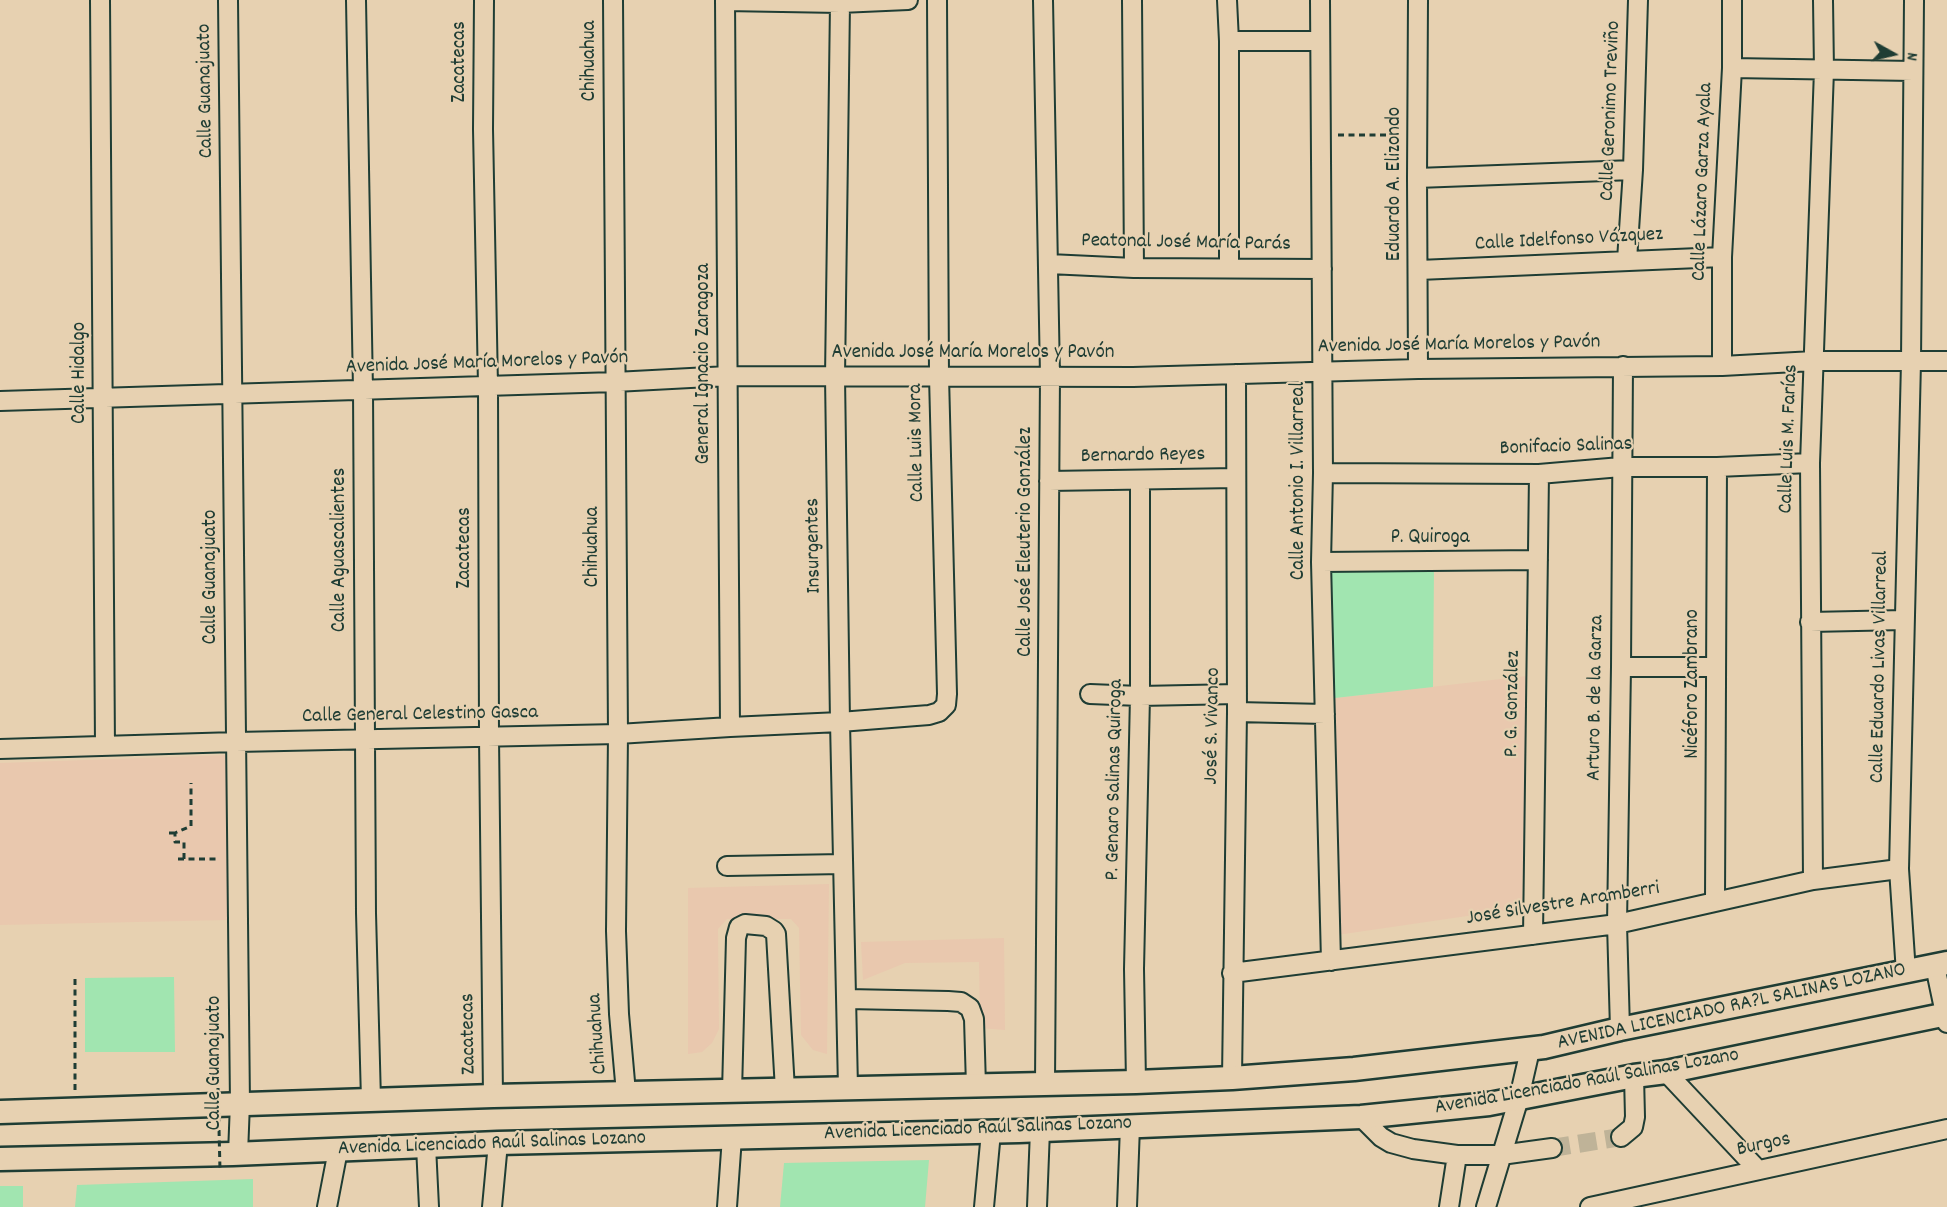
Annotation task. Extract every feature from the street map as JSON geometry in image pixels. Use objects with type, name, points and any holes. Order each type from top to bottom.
[{"type":"main road","name":"AVENIDA LICENCIADO RA?L SALINAS LOZANO","points":[[1530,1050],[1620,1029],[1906,973],[1941,964]]},
{"type":"main road","name":"Avenida Licenciado Raúl Salinas Lozano","points":[[0,1159],[238,1154],[498,1143],[1040,1130],[1361,1117],[1481,1105],[1946,1017]]},
{"type":"main road","name":"Avenida Licenciado Raúl Salinas Lozano","points":[[0,1112],[493,1096],[1136,1082],[1354,1069],[1530,1050]]},
{"type":"street","name":"Calle Hidalgo","points":[[100,0],[105,746]]},
{"type":"street","name":"Calle Guanajuato","points":[[228,0],[240,1103],[238,1154]]},
{"type":"street","name":"Calle Aguascalientes","points":[[356,0],[363,390],[364,739],[371,1100]]},
{"type":"street","name":"Zacatecas","points":[[484,0],[483,129],[488,386],[493,1096]]},
{"type":"street","name":"Chihuahua","points":[[613,0],[618,735],[616,931],[619,1014],[626,1093]]},
{"type":"street","points":[[725,0],[840,3],[908,0]]},
{"type":"street","name":"General Ignacio Zaragoza","points":[[725,0],[730,727]]},
{"type":"street","name":"Calle Luis Mora","points":[[937,0],[939,376],[946,705]]},
{"type":"street","name":"Calle José Eleuterio González","points":[[1043,0],[1050,376],[1045,1083]]},
{"type":"street","points":[[1132,0],[1134,268]]},
{"type":"street","points":[[1227,0],[1229,268]]},
{"type":"street","name":"Calle Antonio I. Villarreal","points":[[1320,0],[1323,371],[1321,562],[1331,961]]},
{"type":"street","name":"Eduardo A. Elizondo","points":[[1418,0],[1418,369]]},
{"type":"street","name":"Calle Geronimo Treviño","points":[[1627,260],[1633,170],[1638,0]]},
{"type":"street","name":"Calle Lázaro Garza Ayala","points":[[1722,366],[1722,256],[1732,68],[1732,0]]},
{"type":"street","name":"Calle Luis M. Farías","points":[[1813,880],[1810,463],[1824,70],[1823,0]]},
{"type":"street","name":"Calle Eduardo Livas Villarreal","points":[[1906,973],[1899,869],[1911,362],[1914,0]]},
{"type":"street","name":"Insurgentes","points":[[840,3],[835,377],[848,1088]]},
{"type":"street","points":[[1229,41],[1320,41]]},
{"type":"street","points":[[1732,68],[1913,71]]},
{"type":"street","points":[[1417,178],[1633,170]]},
{"type":"street","name":"Calle Idelfonso Vázquez","points":[[1419,270],[1722,256]]},
{"type":"street","name":"Peatonal José María Parás","points":[[1049,264],[1134,268],[1322,269]]},
{"type":"street","name":"Avenida José María Morelos y Pavón","points":[[0,401],[615,382],[728,376],[1133,377],[1418,369],[1722,366],[1814,361],[1947,361]]},
{"type":"street","name":"Arturo B. de la Garza","points":[[1620,1029],[1617,924],[1623,366]]},
{"type":"street","name":"José S. Vivanco","points":[[1232,1078],[1237,703],[1236,374]]},
{"type":"street","name":"Bonifacio Salinas","points":[[1323,473],[1539,474],[1621,468],[1810,463]]},
{"type":"street","name":"Nicéforo Zambrano","points":[[1715,900],[1717,467]]},
{"type":"street","name":"P. G. González","points":[[1533,935],[1539,474]]},
{"type":"street","name":"Bernardo Reyes","points":[[1049,481],[1236,478]]},
{"type":"street","name":"P. Genaro Salinas Quiroga","points":[[1136,1082],[1134,969],[1140,696],[1140,480]]},
{"type":"street","name":"P. Quiroga","points":[[1321,562],[1538,561]]},
{"type":"street","points":[[1810,622],[1904,620]]},
{"type":"street","points":[[1621,667],[1716,668]]},
{"type":"street","points":[[1090,694],[1237,703],[1325,714]]},
{"type":"street","name":"Calle General Celestino Gasca","points":[[0,749],[618,735],[929,716],[939,712],[946,705]]},
{"type":"street","points":[[727,866],[843,864]]},
{"type":"street","name":"José Silvestre Aramberri","points":[[1232,973],[1617,924],[1715,900],[1813,880],[1899,869]]},
{"type":"street","points":[[732,1092],[736,938],[739,927],[745,924],[766,926],[776,934],[785,1090]]},
{"type":"street","points":[[1941,964],[1946,1017]]},
{"type":"street","points":[[847,999],[961,1002],[970,1008],[974,1019],[976,1086]]},
{"type":"street","points":[[1486,1207],[1519,1098],[1530,1050]]},
{"type":"street","points":[[1665,1072],[1758,1170]]},
{"type":"street","points":[[1621,1137],[1633,1127],[1635,1117],[1634,1076]]},
{"type":"street","points":[[1361,1117],[1381,1137],[1391,1143],[1413,1149],[1457,1155],[1501,1155],[1552,1148]]},
{"type":"street","points":[[1127,1207],[1130,1126]]},
{"type":"street","name":"Burgos","points":[[1590,1207],[1947,1129]]},
{"type":"street","points":[[1037,1207],[1040,1130]]},
{"type":"street","points":[[984,1207],[992,1131]]},
{"type":"street","points":[[727,1207],[732,1137]]},
{"type":"street","points":[[492,1207],[498,1143]]},
{"type":"street","points":[[426,1146],[429,1207]]},
{"type":"street","points":[[327,1207],[338,1150]]},
{"type":"street","points":[[1449,1207],[1457,1155]]},
{"type":"path","points":[[1321,136],[1417,135]]},
{"type":"path","points":[[169,833],[175,833],[191,826],[191,783]]},
{"type":"path","points":[[175,833],[175,842],[184,842],[184,859]]},
{"type":"path","points":[[178,859],[237,859]]},
{"type":"path","points":[[75,979],[75,1109]]},
{"type":"path","points":[[218,1088],[220,1170]]},
{"type":"shaded area","points":[[1527,676],[1522,908],[1337,935],[1335,698]]},
{"type":"shaded area","points":[[228,755],[228,920],[0,925],[0,763]]},
{"type":"shaded area","points":[[829,884],[827,1054],[813,1050],[801,1035],[799,928],[791,919],[727,919],[718,929],[719,1029],[712,1043],[702,1052],[688,1054],[688,888]]},
{"type":"shaded area","points":[[1004,938],[1005,1030],[980,1028],[979,962],[905,963],[863,980],[861,942]]},
{"type":"green space","points":[[1434,567],[1433,687],[1335,698],[1329,572]]},
{"type":"green space","points":[[174,977],[175,1052],[85,1052],[85,978]]},
{"type":"green space","points":[[929,1160],[925,1207],[780,1207],[784,1163]]},
{"type":"green space","points":[[253,1179],[253,1207],[75,1207],[77,1185]]},
{"type":"green space","points":[[0,1186],[23,1186],[23,1207],[0,1207]]},
{"type":"tunnel","points":[[1552,1148],[1621,1137]]}]
